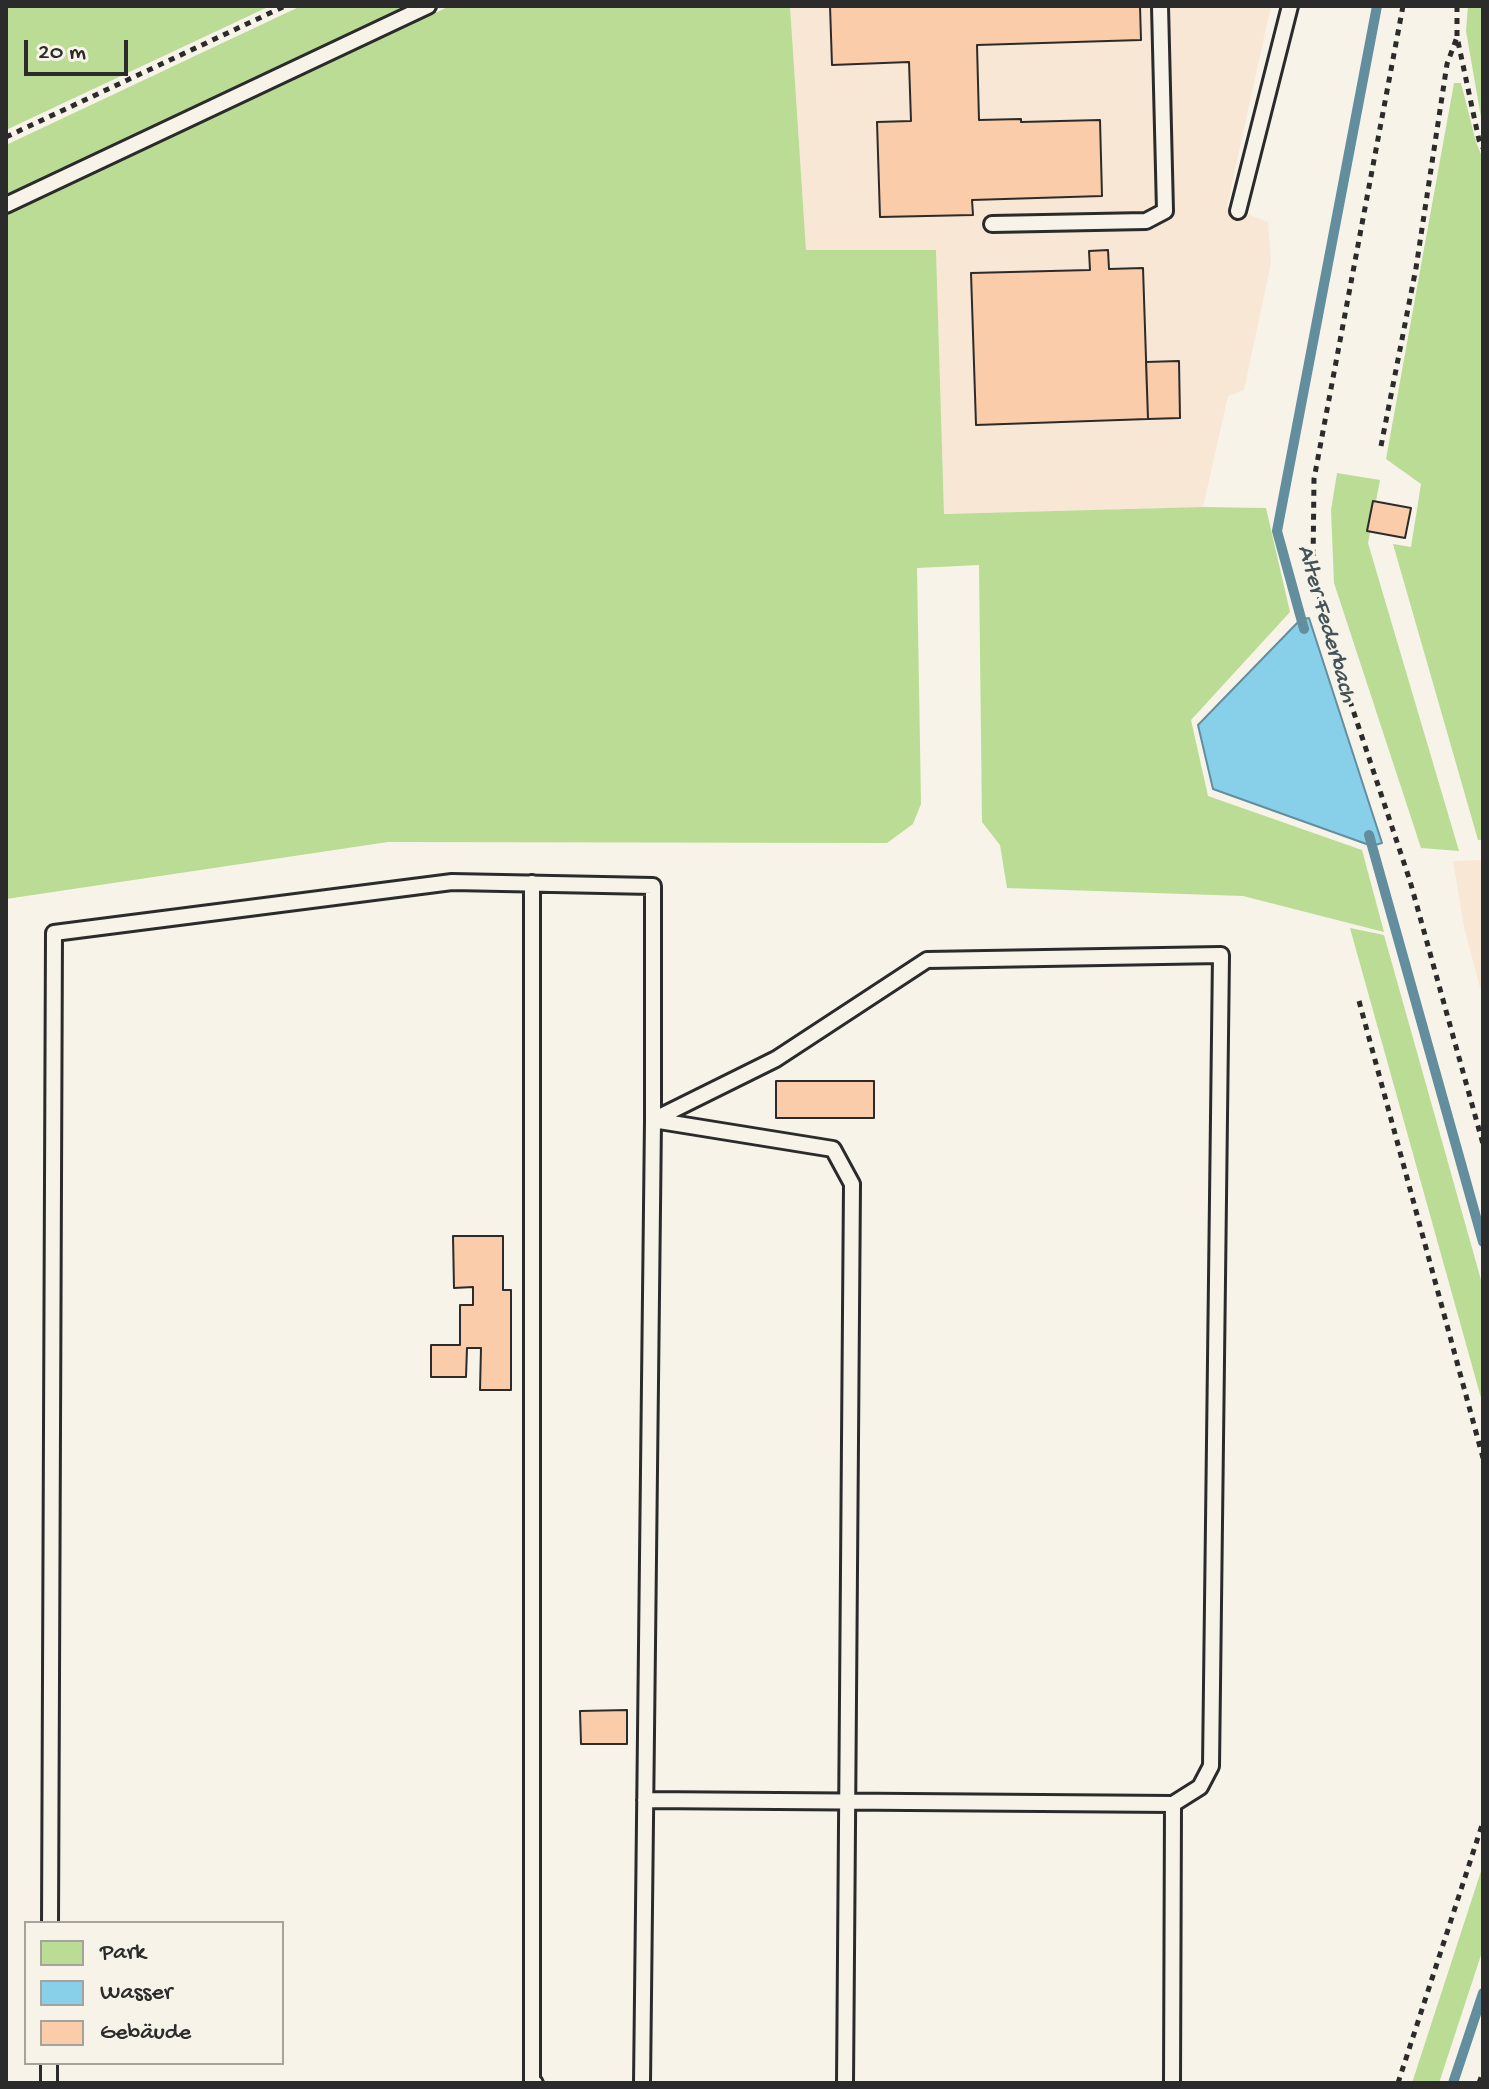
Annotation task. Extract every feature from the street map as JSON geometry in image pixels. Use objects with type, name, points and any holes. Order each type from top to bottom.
[{"type":"lane","points":[[6,205],[428,6]]},
{"type":"lane","points":[[992,224],[1146,221],[1165,211],[1160,6]]},
{"type":"lane","points":[[1238,211],[1290,6]]},
{"type":"lane","points":[[50,1921],[54,933],[452,882],[653,886],[642,2083]]},
{"type":"lane","points":[[532,883],[532,2081],[535,2083]]},
{"type":"lane","points":[[645,1800],[1173,1804],[1200,1787],[1211,1766],[1221,955],[927,960],[776,1059],[653,1120]]},
{"type":"lane","points":[[653,1120],[833,1149],[852,1184],[845,2083]]},
{"type":"lane","points":[[1172,2083],[1173,1804]]},
{"type":"path","points":[[6,137],[285,6]]},
{"type":"path","points":[[1403,6],[1314,479],[1313,566],[1325,626],[1410,881],[1483,1144]]},
{"type":"path","points":[[1457,6],[1457,37],[1483,148]]},
{"type":"path","points":[[1381,446],[1416,268],[1447,64],[1457,37]]},
{"type":"path","points":[[1359,1001],[1483,1458]]},
{"type":"path","points":[[1398,2083],[1483,1822]]},
{"type":"path","points":[[1479,2083],[1483,2072]]},
{"type":"shaded area","points":[[790,6],[1271,6],[1227,206],[1268,222],[1271,263],[1244,390],[1228,396],[1203,507],[944,514],[936,250],[806,250]]},
{"type":"shaded area","points":[[1483,860],[1483,999],[1464,927],[1453,861]]},
{"type":"green space","points":[[6,6],[270,6],[6,130]]},
{"type":"green space","points":[[301,6],[412,6],[6,197],[6,145]]},
{"type":"green space","points":[[450,6],[790,6],[806,250],[936,250],[944,514],[1266,508],[1290,612],[1191,720],[1208,796],[1362,850],[1384,932],[1243,896],[1007,888],[1000,845],[982,822],[979,565],[917,568],[921,804],[913,824],[887,843],[388,842],[6,899],[6,213]]},
{"type":"green space","points":[[1468,6],[1483,6],[1483,129],[1466,31]]},
{"type":"green space","points":[[1454,83],[1461,83],[1483,159],[1483,840],[1478,840],[1393,544],[1411,547],[1421,484],[1386,459]]},
{"type":"green space","points":[[1337,473],[1380,480],[1368,543],[1459,851],[1421,848],[1334,583],[1331,510]]},
{"type":"green space","points":[[1350,928],[1384,935],[1483,1287],[1483,1405]]},
{"type":"green space","points":[[1483,1865],[1483,1949],[1439,2083],[1412,2083]]},
{"type":"water","points":[[1309,618],[1382,843],[1372,846],[1213,789],[1198,725],[1301,619]]},
{"type":"building","points":[[830,6],[1140,6],[1141,40],[977,45],[979,120],[1100,120],[1102,196],[972,200],[973,215],[880,217],[877,122],[911,121],[909,62],[832,65]]},
{"type":"building","points":[[1108,250],[1109,269],[1143,268],[1148,419],[976,425],[971,273],[1090,270],[1089,251]]},
{"type":"building","points":[[1179,361],[1180,418],[1148,419],[1146,362]]},
{"type":"building","points":[[1373,501],[1411,508],[1405,538],[1367,531]]},
{"type":"building","points":[[776,1081],[874,1081],[874,1118],[776,1118]]},
{"type":"building","points":[[453,1236],[503,1236],[503,1290],[511,1290],[511,1390],[480,1390],[481,1348],[467,1348],[466,1377],[431,1377],[431,1345],[460,1345],[460,1305],[473,1305],[473,1287],[454,1288]]},
{"type":"building","points":[[627,1710],[627,1744],[581,1744],[580,1711]]},
{"type":"waterway","name":"Alter Federbach","points":[[1304,629],[1277,531],[1377,6]]},
{"type":"waterway","name":"Alter Federbach","points":[[1369,835],[1483,1242]]},
{"type":"waterway","name":"Alter Federbach","points":[[1453,2083],[1483,1993]]}]
